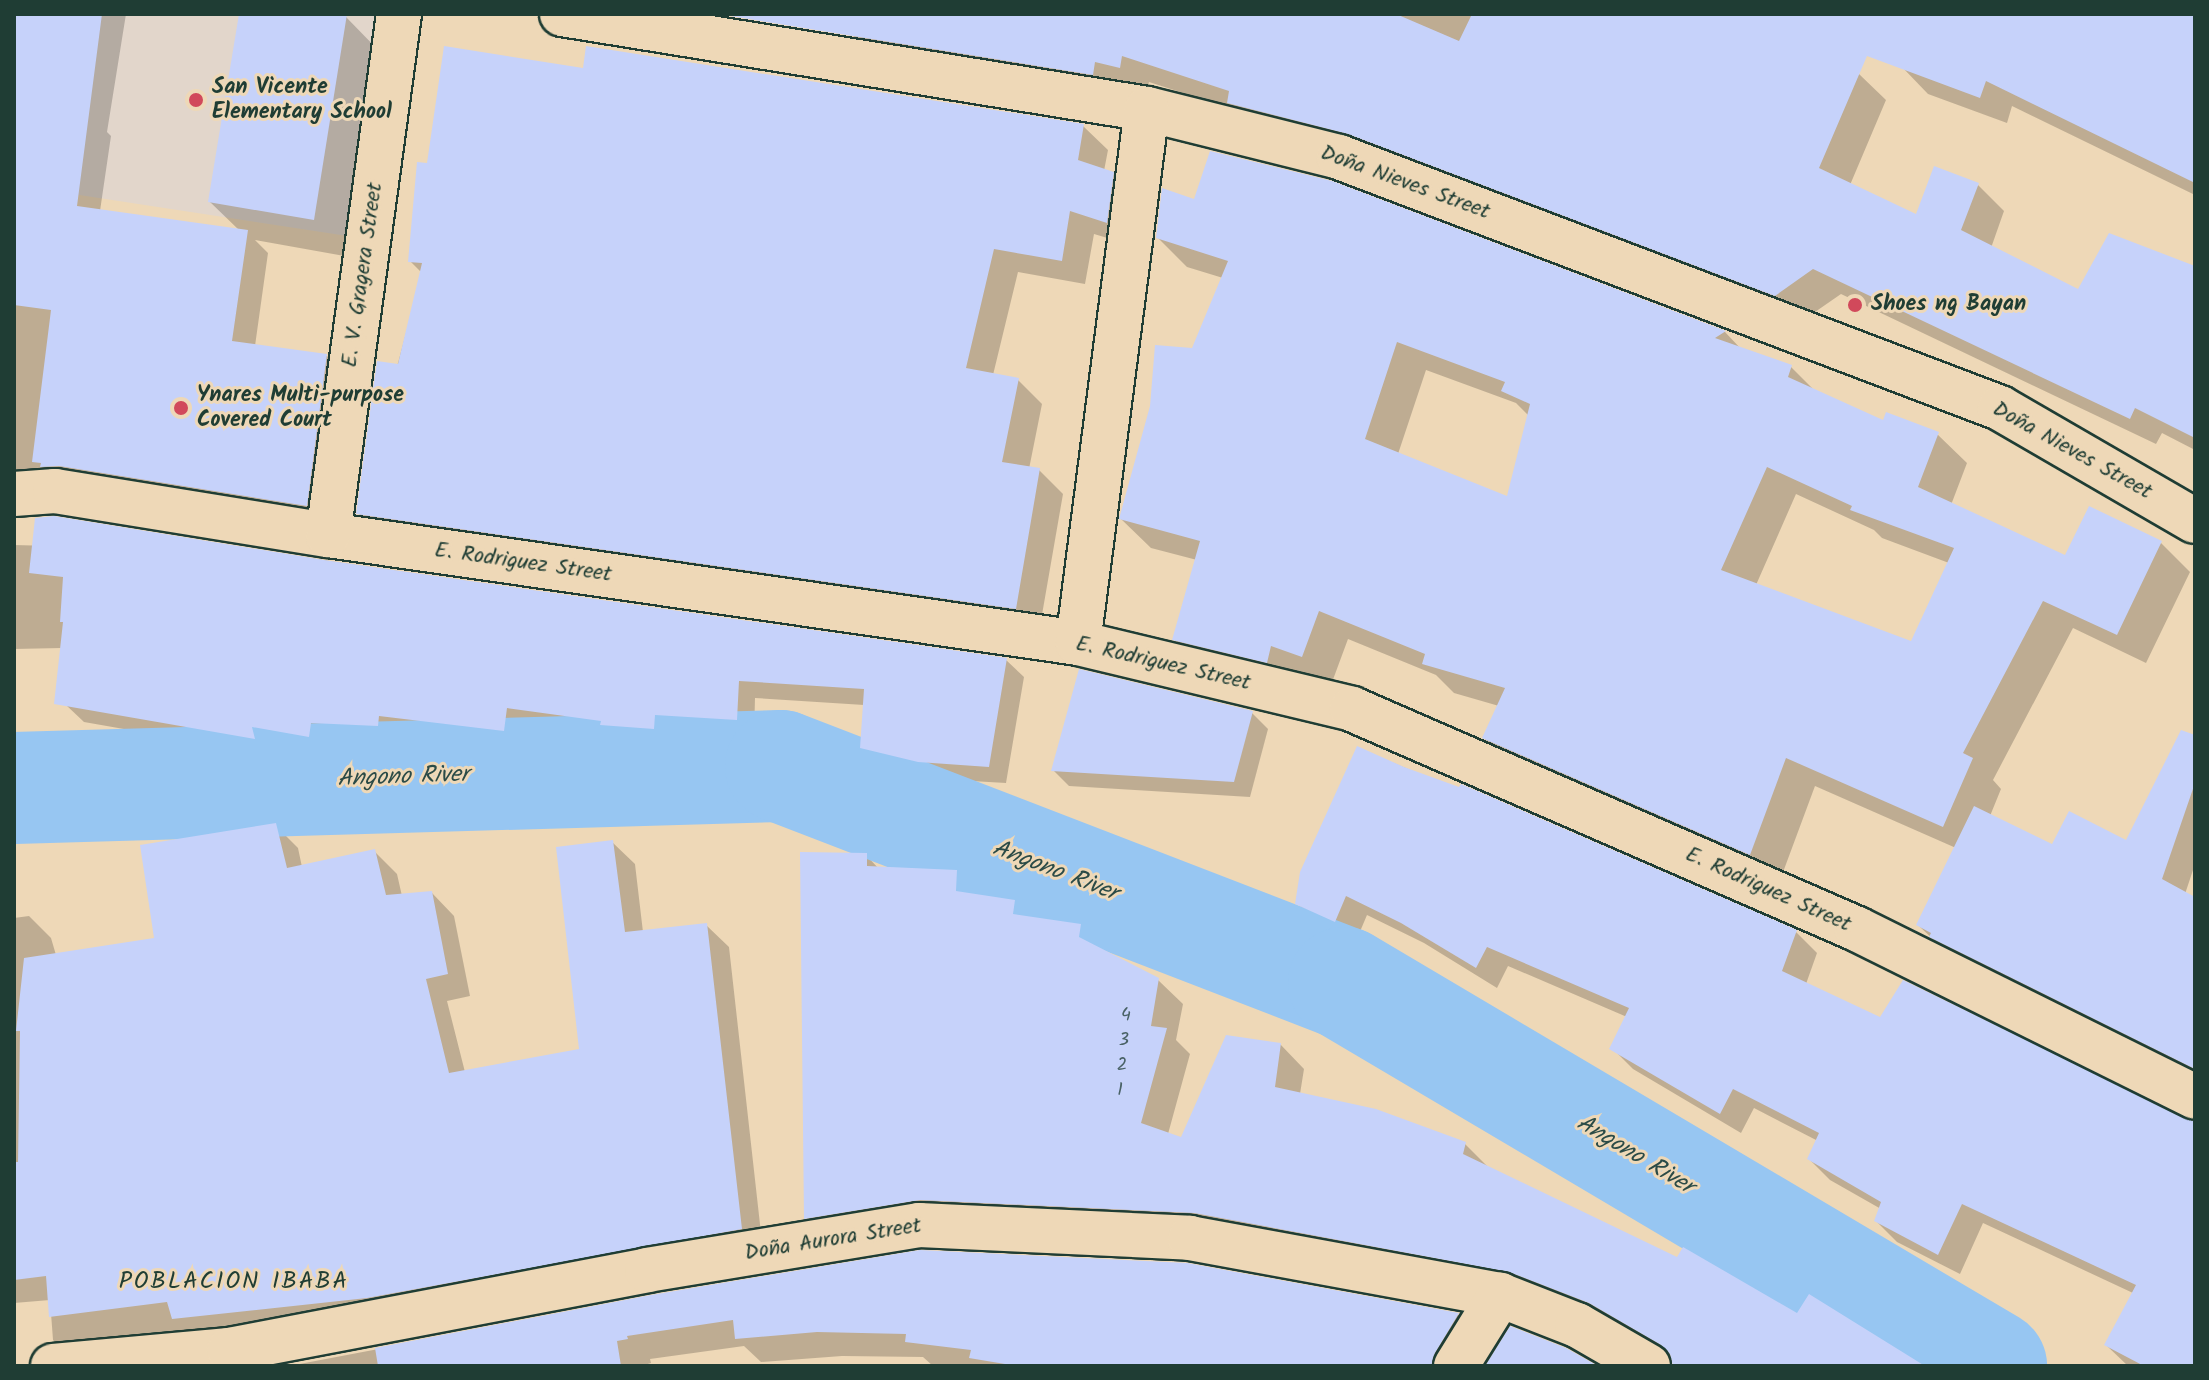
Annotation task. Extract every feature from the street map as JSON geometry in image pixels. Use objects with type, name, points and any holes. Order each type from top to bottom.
[{"type":"street","name":"E. V. Gragera Street","points":[[328,535],[399,14]]},
{"type":"street","name":"Doña Nieves Street","points":[[562,14],[1147,109],[1339,157],[2000,408],[2195,521]]},
{"type":"street","points":[[1078,643],[1147,109]]},
{"type":"street","name":"E. Rodriguez Street","points":[[34,493],[1078,643],[1352,709],[1857,929],[2195,1097]]},
{"type":"street","name":"Doña Aurora Street","points":[[53,1366],[227,1358],[647,1270],[919,1225],[1190,1238],[1500,1295],[1577,1325],[1648,1366]]},
{"type":"street","points":[[1456,1366],[1500,1295]]},
{"type":"shaded area","name":"San Vicente Elementary School","points":[[14,14],[391,14],[354,237],[14,185]]},
{"type":"building","points":[[14,14],[102,14],[77,206],[248,230],[232,341],[327,354],[307,506],[59,466],[40,467],[41,463],[32,462],[51,310],[14,305]]},
{"type":"building","points":[[239,14],[347,14],[314,220],[208,202]]},
{"type":"building","points":[[718,14],[1396,14],[1459,41],[1472,14],[2195,14],[2195,183],[1986,81],[1980,98],[1867,56],[1819,168],[1916,214],[1934,166],[1979,183],[1961,230],[2078,289],[2109,233],[2195,266],[2195,438],[2135,408],[2130,419],[1813,269],[1775,296],[1348,134],[1227,103],[1229,91],[1122,56],[1120,68],[1095,62],[1093,75]]},
{"type":"building","points":[[444,46],[583,68],[586,46],[1084,124],[1078,160],[1114,172],[1107,223],[1070,211],[1062,261],[994,249],[966,368],[1019,378],[1002,462],[1040,468],[1016,609],[356,514],[377,361],[398,364],[422,263],[408,262],[417,162],[427,163]]},
{"type":"building","points":[[1210,151],[1332,181],[1726,331],[1715,338],[1792,365],[1788,377],[1883,420],[1886,412],[1939,432],[1918,487],[2065,555],[2089,506],[2162,541],[2117,635],[2043,601],[1963,753],[1973,758],[1943,827],[1786,758],[1750,855],[1482,738],[1505,688],[1422,664],[1425,654],[1319,611],[1302,657],[1271,646],[1267,663],[1172,640],[1200,541],[1119,519],[1150,406],[1155,345],[1192,348],[1228,261],[1156,238],[1162,188],[1194,199]],"holes":[[[1397,342],[1505,382],[1501,391],[1530,404],[1507,496],[1365,439]],[[1767,467],[1852,506],[1850,510],[1954,548],[1911,641],[1721,570]]]},
{"type":"building","points":[[54,516],[324,560],[1007,658],[989,767],[918,762],[860,748],[864,689],[739,681],[737,720],[655,715],[654,729],[600,725],[601,721],[507,708],[504,731],[379,716],[378,726],[311,723],[309,737],[252,727],[255,739],[54,704],[63,622],[60,622],[63,577],[29,573],[35,518]]},
{"type":"building","points":[[1079,669],[1253,711],[1234,782],[1051,771]]},
{"type":"building","points":[[2181,730],[2195,735],[2195,783],[2162,879],[2195,897],[2195,1069],[1929,937],[1931,933],[1916,925],[1974,806],[2052,844],[2069,811],[2126,840]]},
{"type":"building","points":[[1357,746],[1404,767],[1459,787],[1461,784],[1797,930],[1782,971],[1880,1017],[1903,980],[2195,1122],[2195,1366],[2144,1366],[2104,1345],[2136,1285],[1962,1204],[1938,1255],[1874,1221],[1881,1202],[1807,1159],[1819,1133],[1733,1089],[1720,1114],[1609,1049],[1629,1008],[1487,947],[1476,968],[1401,923],[1346,896],[1335,922],[1295,904],[1300,872]]},
{"type":"building","points":[[276,823],[287,868],[375,849],[386,895],[432,891],[448,974],[426,979],[449,1073],[579,1049],[556,847],[613,840],[625,932],[707,923],[742,1229],[367,1298],[172,1319],[167,1302],[49,1317],[46,1276],[14,1280],[14,1162],[18,1162],[20,1031],[16,1031],[24,958],[154,938],[140,845]]},
{"type":"building","points":[[800,852],[867,853],[867,866],[957,870],[956,891],[1015,900],[1013,914],[1081,924],[1079,937],[1159,978],[1151,1026],[1167,1028],[1141,1123],[1181,1137],[1226,1035],[1281,1043],[1275,1087],[1376,1109],[1466,1142],[1463,1154],[1677,1257],[1683,1247],[1797,1313],[1809,1294],[1925,1366],[1673,1366],[1670,1354],[1661,1345],[1589,1303],[1509,1272],[1194,1213],[920,1200],[804,1219]]},
{"type":"building","points":[[920,1250],[1187,1263],[1459,1313],[1435,1353],[1431,1366],[1017,1366],[969,1358],[971,1350],[905,1342],[906,1334],[817,1332],[735,1339],[733,1320],[627,1336],[628,1339],[617,1341],[621,1366],[378,1366],[375,1348],[651,1295]]},
{"type":"building","points":[[1510,1326],[1566,1348],[1598,1366],[1485,1366]]},
{"type":"waterway","name":"Angono River","points":[[14,788],[781,766],[1344,983],[1991,1366]]},
{"type":"place","name":"San Vicente Elementary School","points":[[196,100]]},
{"type":"place","name":"Shoes ng Bayan","points":[[1855,305]]},
{"type":"place","name":"Ynares Multi-purpose Covered Court","points":[[181,408]]},
{"type":"district","name":"POBLACION IBABA","points":[[234,1282]]}]
